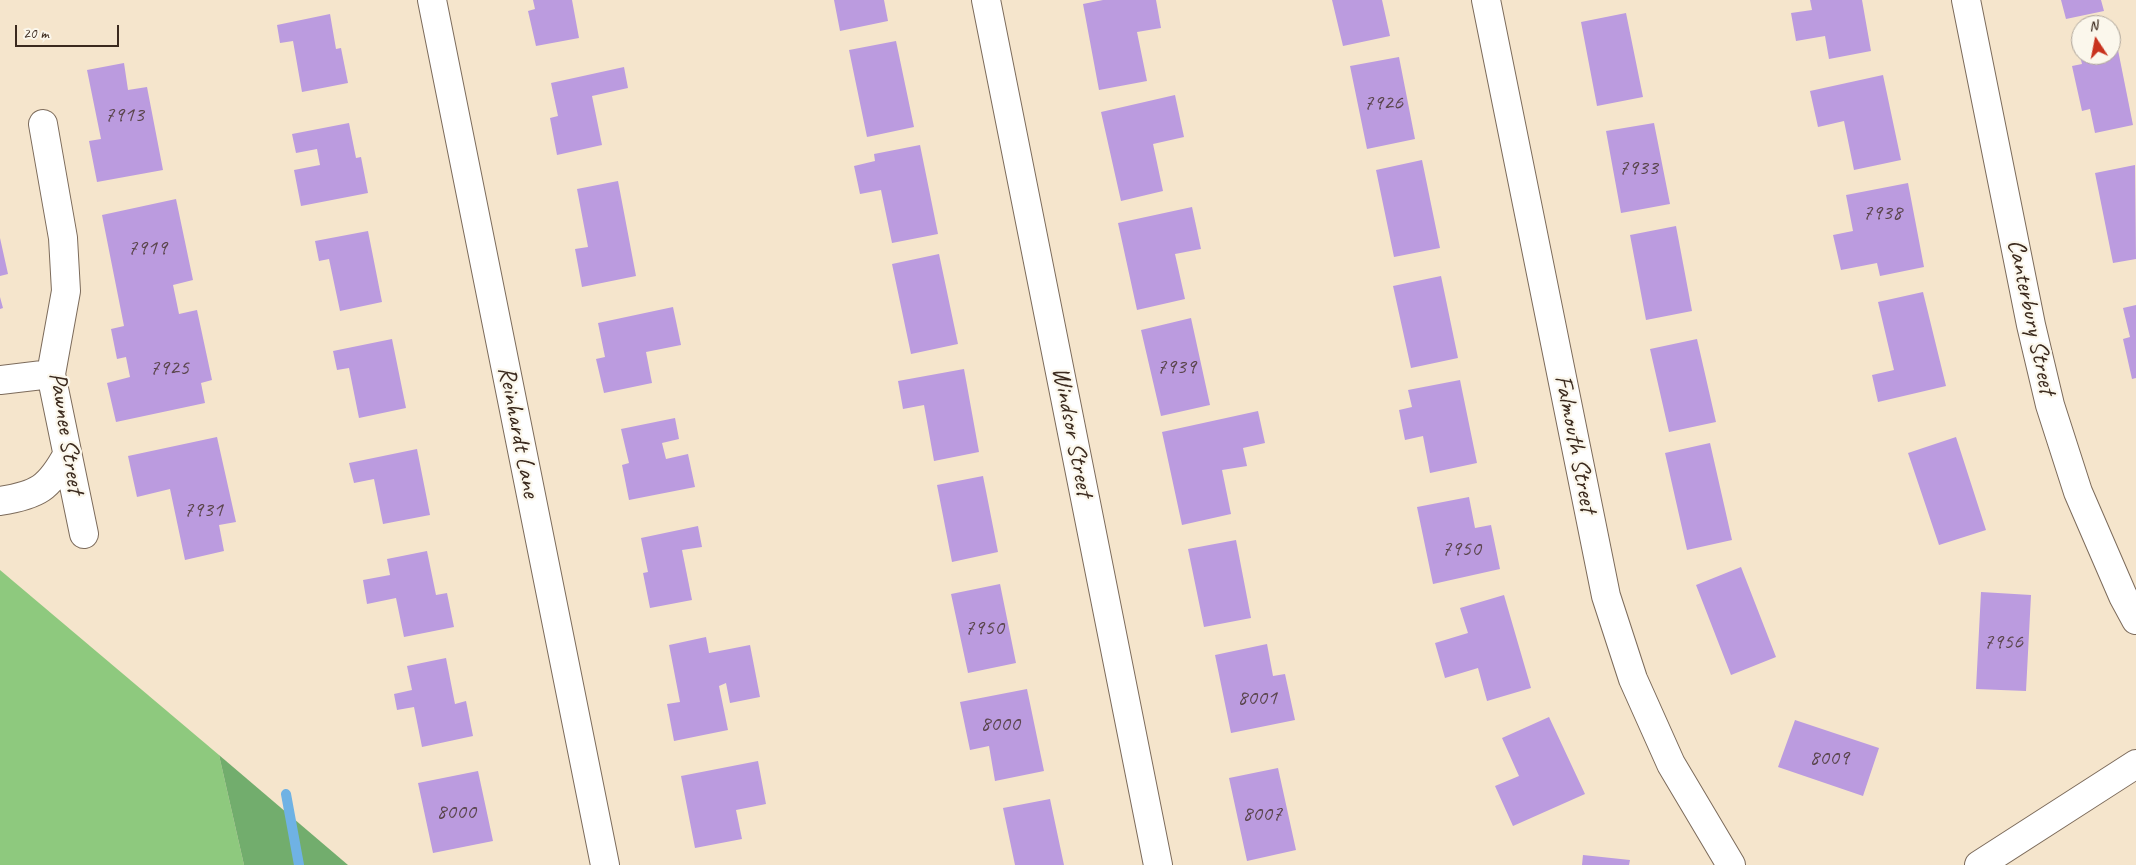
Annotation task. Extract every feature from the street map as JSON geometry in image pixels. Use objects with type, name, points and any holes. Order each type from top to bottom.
[{"type":"street","name":"Reinhardt Lane","points":[[432,0],[605,865]]},
{"type":"street","name":"Windsor Street","points":[[986,0],[1158,865]]},
{"type":"street","name":"Falmouth Street","points":[[1486,0],[1606,596],[1633,679],[1671,764],[1730,865]]},
{"type":"street","name":"Canterbury Street","points":[[1966,0],[2031,325],[2050,405],[2078,492],[2123,596],[2136,620]]},
{"type":"street","name":"Pawnee Street","points":[[43,124],[63,238],[66,291],[52,374],[84,534]]},
{"type":"street","points":[[0,380],[52,374]]},
{"type":"street","points":[[0,500],[18,498],[43,488],[57,474],[67,454]]},
{"type":"street","points":[[1979,865],[2136,764]]},
{"type":"green space","points":[[0,570],[219,755],[244,865],[0,865]]},
{"type":"green space","points":[[219,755],[348,865],[244,865]]},
{"type":"building","points":[[533,0],[572,0],[579,38],[536,46],[528,11],[535,9]]},
{"type":"building","points":[[834,0],[884,0],[888,21],[840,31]]},
{"type":"building","points":[[1103,0],[1156,0],[1161,28],[1137,32],[1147,81],[1099,90],[1083,4]]},
{"type":"building","points":[[1332,0],[1382,0],[1390,36],[1343,46]]},
{"type":"building","points":[[1810,0],[1862,0],[1871,51],[1829,59],[1825,36],[1796,41],[1791,13],[1812,10]]},
{"type":"building","points":[[2061,0],[2101,0],[2104,11],[2085,15],[2071,15],[2071,18],[2066,19]]},
{"type":"building","points":[[1626,13],[1643,97],[1597,106],[1581,22]]},
{"type":"building","points":[[330,14],[336,49],[341,48],[348,83],[302,92],[293,41],[280,43],[277,25]]},
{"type":"building","points":[[896,41],[914,127],[867,137],[849,50]]},
{"type":"building","points":[[1399,57],[1415,139],[1367,149],[1350,66]]},
{"type":"building","points":[[124,63],[128,90],[147,87],[163,170],[97,182],[89,141],[101,139],[87,70]]},
{"type":"building","points":[[2121,65],[2133,125],[2095,133],[2090,109],[2082,111],[2072,66]]},
{"type":"building","points":[[624,67],[628,88],[592,96],[602,145],[557,155],[550,118],[558,116],[551,83]]},
{"type":"building","points":[[1883,75],[1901,160],[1854,170],[1844,121],[1818,127],[1810,91]]},
{"type":"building","points":[[1175,95],[1184,137],[1153,144],[1163,191],[1121,201],[1101,112]]},
{"type":"building","points":[[349,123],[356,158],[361,157],[368,193],[301,206],[294,170],[320,165],[317,149],[296,153],[292,134]]},
{"type":"building","points":[[1654,123],[1670,204],[1621,213],[1606,131]]},
{"type":"building","points":[[920,145],[938,234],[892,243],[881,190],[860,194],[854,166],[875,161],[874,154]]},
{"type":"building","points":[[1422,160],[1440,248],[1394,257],[1376,170]]},
{"type":"building","points":[[2135,165],[2136,259],[2113,263],[2095,173]]},
{"type":"building","points":[[618,181],[636,276],[582,287],[575,249],[588,247],[577,189]]},
{"type":"building","points":[[1908,183],[1924,267],[1880,276],[1877,263],[1841,270],[1833,235],[1853,231],[1846,195]]},
{"type":"building","points":[[176,199],[193,280],[173,285],[179,314],[197,310],[212,380],[201,383],[205,403],[116,422],[107,383],[130,377],[126,357],[117,359],[111,329],[124,326],[102,215]]},
{"type":"building","points":[[1192,207],[1201,249],[1175,254],[1185,299],[1137,310],[1118,223]]},
{"type":"building","points":[[1676,226],[1692,311],[1646,320],[1630,235]]},
{"type":"building","points":[[368,231],[382,302],[340,311],[329,259],[319,261],[315,241]]},
{"type":"building","points":[[0,238],[8,274],[0,276]]},
{"type":"building","points":[[939,254],[958,344],[911,354],[892,264]]},
{"type":"building","points":[[1441,276],[1458,358],[1411,368],[1393,286]]},
{"type":"building","points":[[1923,292],[1946,386],[1878,402],[1872,375],[1894,370],[1878,302]]},
{"type":"building","points":[[0,297],[3,308],[0,309]]},
{"type":"building","points":[[2136,305],[2136,378],[2132,379],[2123,339],[2130,337],[2123,308]]},
{"type":"building","points":[[673,307],[681,345],[646,352],[652,383],[604,393],[596,359],[605,357],[598,323]]},
{"type":"building","points":[[1191,318],[1210,405],[1161,416],[1141,330]]},
{"type":"building","points":[[392,339],[406,408],[359,418],[349,368],[337,370],[333,351]]},
{"type":"building","points":[[1697,339],[1716,422],[1669,432],[1650,349]]},
{"type":"building","points":[[964,369],[979,452],[934,461],[924,405],[903,409],[898,381]]},
{"type":"building","points":[[1460,380],[1477,463],[1430,473],[1423,436],[1405,440],[1399,410],[1412,407],[1408,390]]},
{"type":"building","points":[[1258,411],[1265,443],[1243,448],[1247,466],[1222,470],[1231,514],[1182,525],[1162,432]]},
{"type":"building","points":[[675,418],[679,439],[662,443],[666,459],[688,454],[695,487],[629,500],[622,465],[629,463],[621,429]]},
{"type":"building","points":[[217,437],[236,522],[219,525],[224,551],[185,560],[170,489],[137,497],[128,456]]},
{"type":"building","points":[[1956,437],[1986,530],[1939,545],[1908,453]]},
{"type":"building","points":[[1710,443],[1732,540],[1687,550],[1665,453]]},
{"type":"building","points":[[417,449],[430,515],[383,524],[374,479],[354,483],[349,463]]},
{"type":"building","points":[[983,476],[998,552],[952,562],[937,485]]},
{"type":"building","points":[[1469,497],[1475,528],[1491,525],[1500,569],[1433,584],[1417,507]]},
{"type":"building","points":[[698,526],[702,547],[682,550],[692,600],[650,608],[643,573],[648,572],[641,538]]},
{"type":"building","points":[[1236,540],[1251,618],[1204,627],[1188,549]]},
{"type":"building","points":[[427,551],[436,595],[447,593],[454,627],[404,637],[396,598],[367,604],[363,580],[390,575],[387,559]]},
{"type":"building","points":[[1741,567],[1776,657],[1731,675],[1696,585]]},
{"type":"building","points":[[1000,584],[1016,663],[968,673],[951,594]]},
{"type":"building","points":[[1981,592],[2031,595],[2026,691],[1976,689]]},
{"type":"building","points":[[1504,595],[1531,688],[1487,701],[1478,668],[1445,678],[1435,643],[1468,633],[1460,608]]},
{"type":"building","points":[[706,637],[709,653],[750,645],[760,697],[730,703],[726,683],[719,686],[728,730],[674,741],[667,704],[680,702],[669,645]]},
{"type":"building","points":[[1267,644],[1273,676],[1285,674],[1295,720],[1231,733],[1215,655]]},
{"type":"building","points":[[446,658],[455,704],[466,701],[473,736],[422,747],[414,707],[397,710],[394,694],[412,690],[407,666]]},
{"type":"building","points":[[1027,689],[1044,771],[995,781],[989,746],[970,750],[960,702]]},
{"type":"building","points":[[1549,717],[1585,794],[1513,826],[1495,786],[1519,776],[1502,738]]},
{"type":"building","points":[[1795,720],[1879,748],[1863,796],[1778,767]]},
{"type":"building","points":[[758,761],[766,804],[736,810],[742,839],[695,848],[681,776]]},
{"type":"building","points":[[1278,768],[1296,850],[1247,861],[1229,778]]},
{"type":"building","points":[[478,771],[493,841],[433,853],[418,783]]},
{"type":"building","points":[[1050,799],[1064,865],[1015,865],[1003,808]]},
{"type":"building","points":[[1583,855],[1630,860],[1629,865],[1582,865]]},
{"type":"waterway","points":[[286,794],[299,865]]}]
